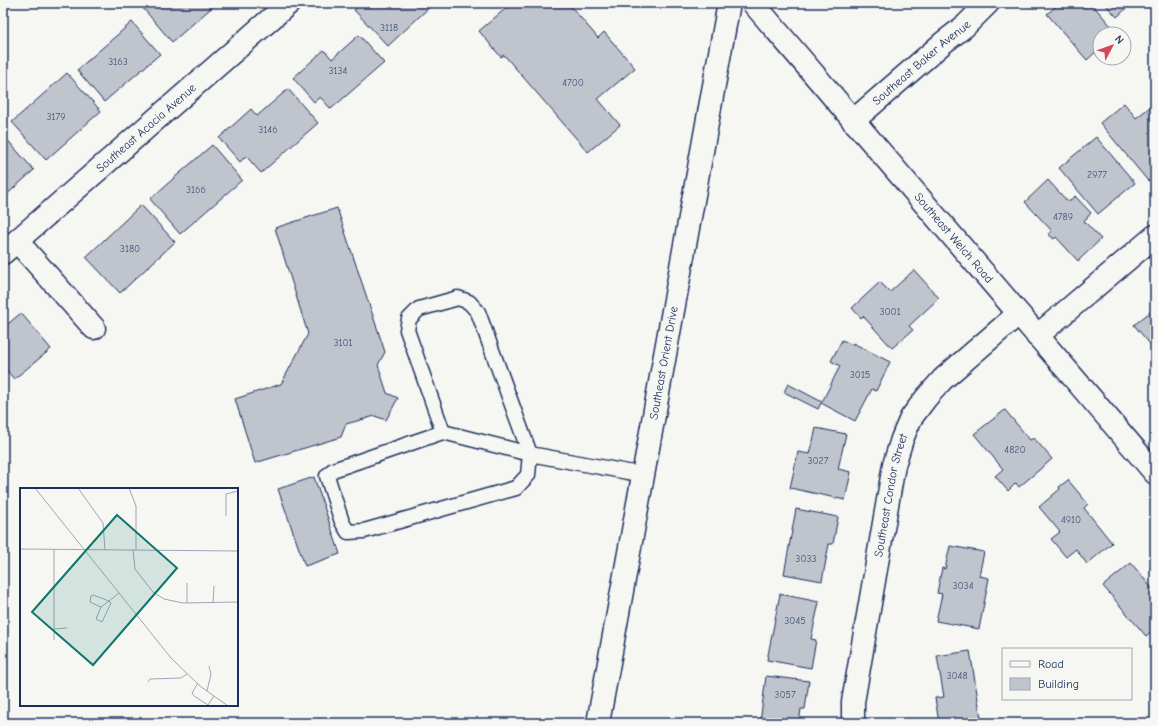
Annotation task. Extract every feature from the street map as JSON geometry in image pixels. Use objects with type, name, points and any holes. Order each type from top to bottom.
[{"type":"street","name":"Southeast Acacia Avenue","points":[[10,247],[289,3]]},
{"type":"street","name":"Southeast Orient Drive","points":[[598,723],[729,3]]},
{"type":"street","name":"Southeast Welch Road","points":[[752,3],[1155,473]]},
{"type":"street","name":"Southeast Baker Avenue","points":[[853,121],[944,42],[965,26],[988,3]]},
{"type":"street","points":[[1037,336],[1155,236]]},
{"type":"street","points":[[10,247],[94,328]]},
{"type":"street","name":"Southeast Condor Street","points":[[852,723],[855,686],[894,465],[902,439],[911,418],[943,379],[1018,314]]},
{"type":"lane","points":[[443,432],[407,330],[408,319],[419,309],[458,298],[468,302],[478,312],[530,454],[528,475],[516,488],[364,531],[348,532],[342,522],[327,476],[333,470],[443,432],[530,454],[644,475]]},
{"type":"building","points":[[147,3],[217,3],[172,42],[142,7]]},
{"type":"building","points":[[362,3],[434,3],[388,46],[354,10]]},
{"type":"building","points":[[512,3],[568,3],[598,38],[604,32],[635,68],[598,99],[620,125],[588,152],[504,55],[501,57],[479,31]]},
{"type":"building","points":[[1060,3],[1091,3],[1111,26],[1092,26],[1092,55],[1087,60],[1047,14]]},
{"type":"building","points":[[1104,3],[1137,3],[1133,6],[1131,4],[1117,17]]},
{"type":"building","points":[[132,22],[160,54],[104,102],[77,70]]},
{"type":"building","points":[[359,35],[384,63],[331,109],[320,97],[314,102],[293,78],[324,50],[332,59]]},
{"type":"building","points":[[67,73],[101,111],[46,160],[12,122]]},
{"type":"building","points":[[288,89],[318,123],[261,173],[246,156],[240,162],[219,138],[251,109],[257,116]]},
{"type":"building","points":[[1124,103],[1136,118],[1150,107],[1155,112],[1155,175],[1148,181],[1100,123]]},
{"type":"building","points":[[3,135],[34,170],[3,198]]},
{"type":"building","points":[[1096,137],[1135,183],[1098,214],[1059,168]]},
{"type":"building","points":[[212,145],[242,180],[180,234],[150,199]]},
{"type":"building","points":[[1048,180],[1068,202],[1075,196],[1091,213],[1084,221],[1101,239],[1078,261],[1056,237],[1054,239],[1048,234],[1052,231],[1025,202]]},
{"type":"building","points":[[141,205],[175,242],[120,293],[86,257]]},
{"type":"building","points":[[337,208],[385,352],[378,365],[387,393],[398,398],[386,420],[375,416],[346,424],[341,437],[255,463],[235,399],[281,384],[308,334],[275,228]]},
{"type":"building","points":[[914,270],[939,298],[909,326],[913,330],[892,348],[863,316],[861,318],[852,308],[880,282],[890,292]]},
{"type":"building","points":[[1155,308],[1155,350],[1134,325]]},
{"type":"building","points":[[21,313],[51,349],[14,379],[3,366],[3,328]]},
{"type":"building","points":[[842,340],[853,345],[853,343],[890,362],[876,391],[872,389],[855,421],[821,403],[818,409],[784,392],[788,384],[822,402],[840,366],[831,361]]},
{"type":"building","points":[[1005,410],[1030,440],[1034,438],[1052,459],[1019,487],[1016,483],[1008,491],[995,476],[1003,469],[974,434]]},
{"type":"building","points":[[816,428],[846,434],[838,469],[851,472],[845,500],[790,488],[798,452],[810,454]]},
{"type":"building","points":[[314,477],[340,554],[305,566],[278,489]]},
{"type":"building","points":[[1068,480],[1088,504],[1084,508],[1112,543],[1087,564],[1076,549],[1066,557],[1051,539],[1060,532],[1039,507]]},
{"type":"building","points":[[796,509],[838,517],[833,544],[829,544],[822,581],[784,574]]},
{"type":"building","points":[[950,546],[984,552],[979,576],[989,578],[979,629],[936,621],[942,594],[937,593],[942,568],[945,569]]},
{"type":"building","points":[[1131,563],[1155,592],[1155,628],[1146,636],[1103,586]]},
{"type":"building","points":[[780,594],[819,602],[811,639],[816,640],[811,668],[767,660]]},
{"type":"building","points":[[970,651],[981,718],[939,723],[935,698],[944,697],[937,656]]},
{"type":"building","points":[[766,676],[809,681],[805,709],[801,709],[799,723],[760,723]]}]
